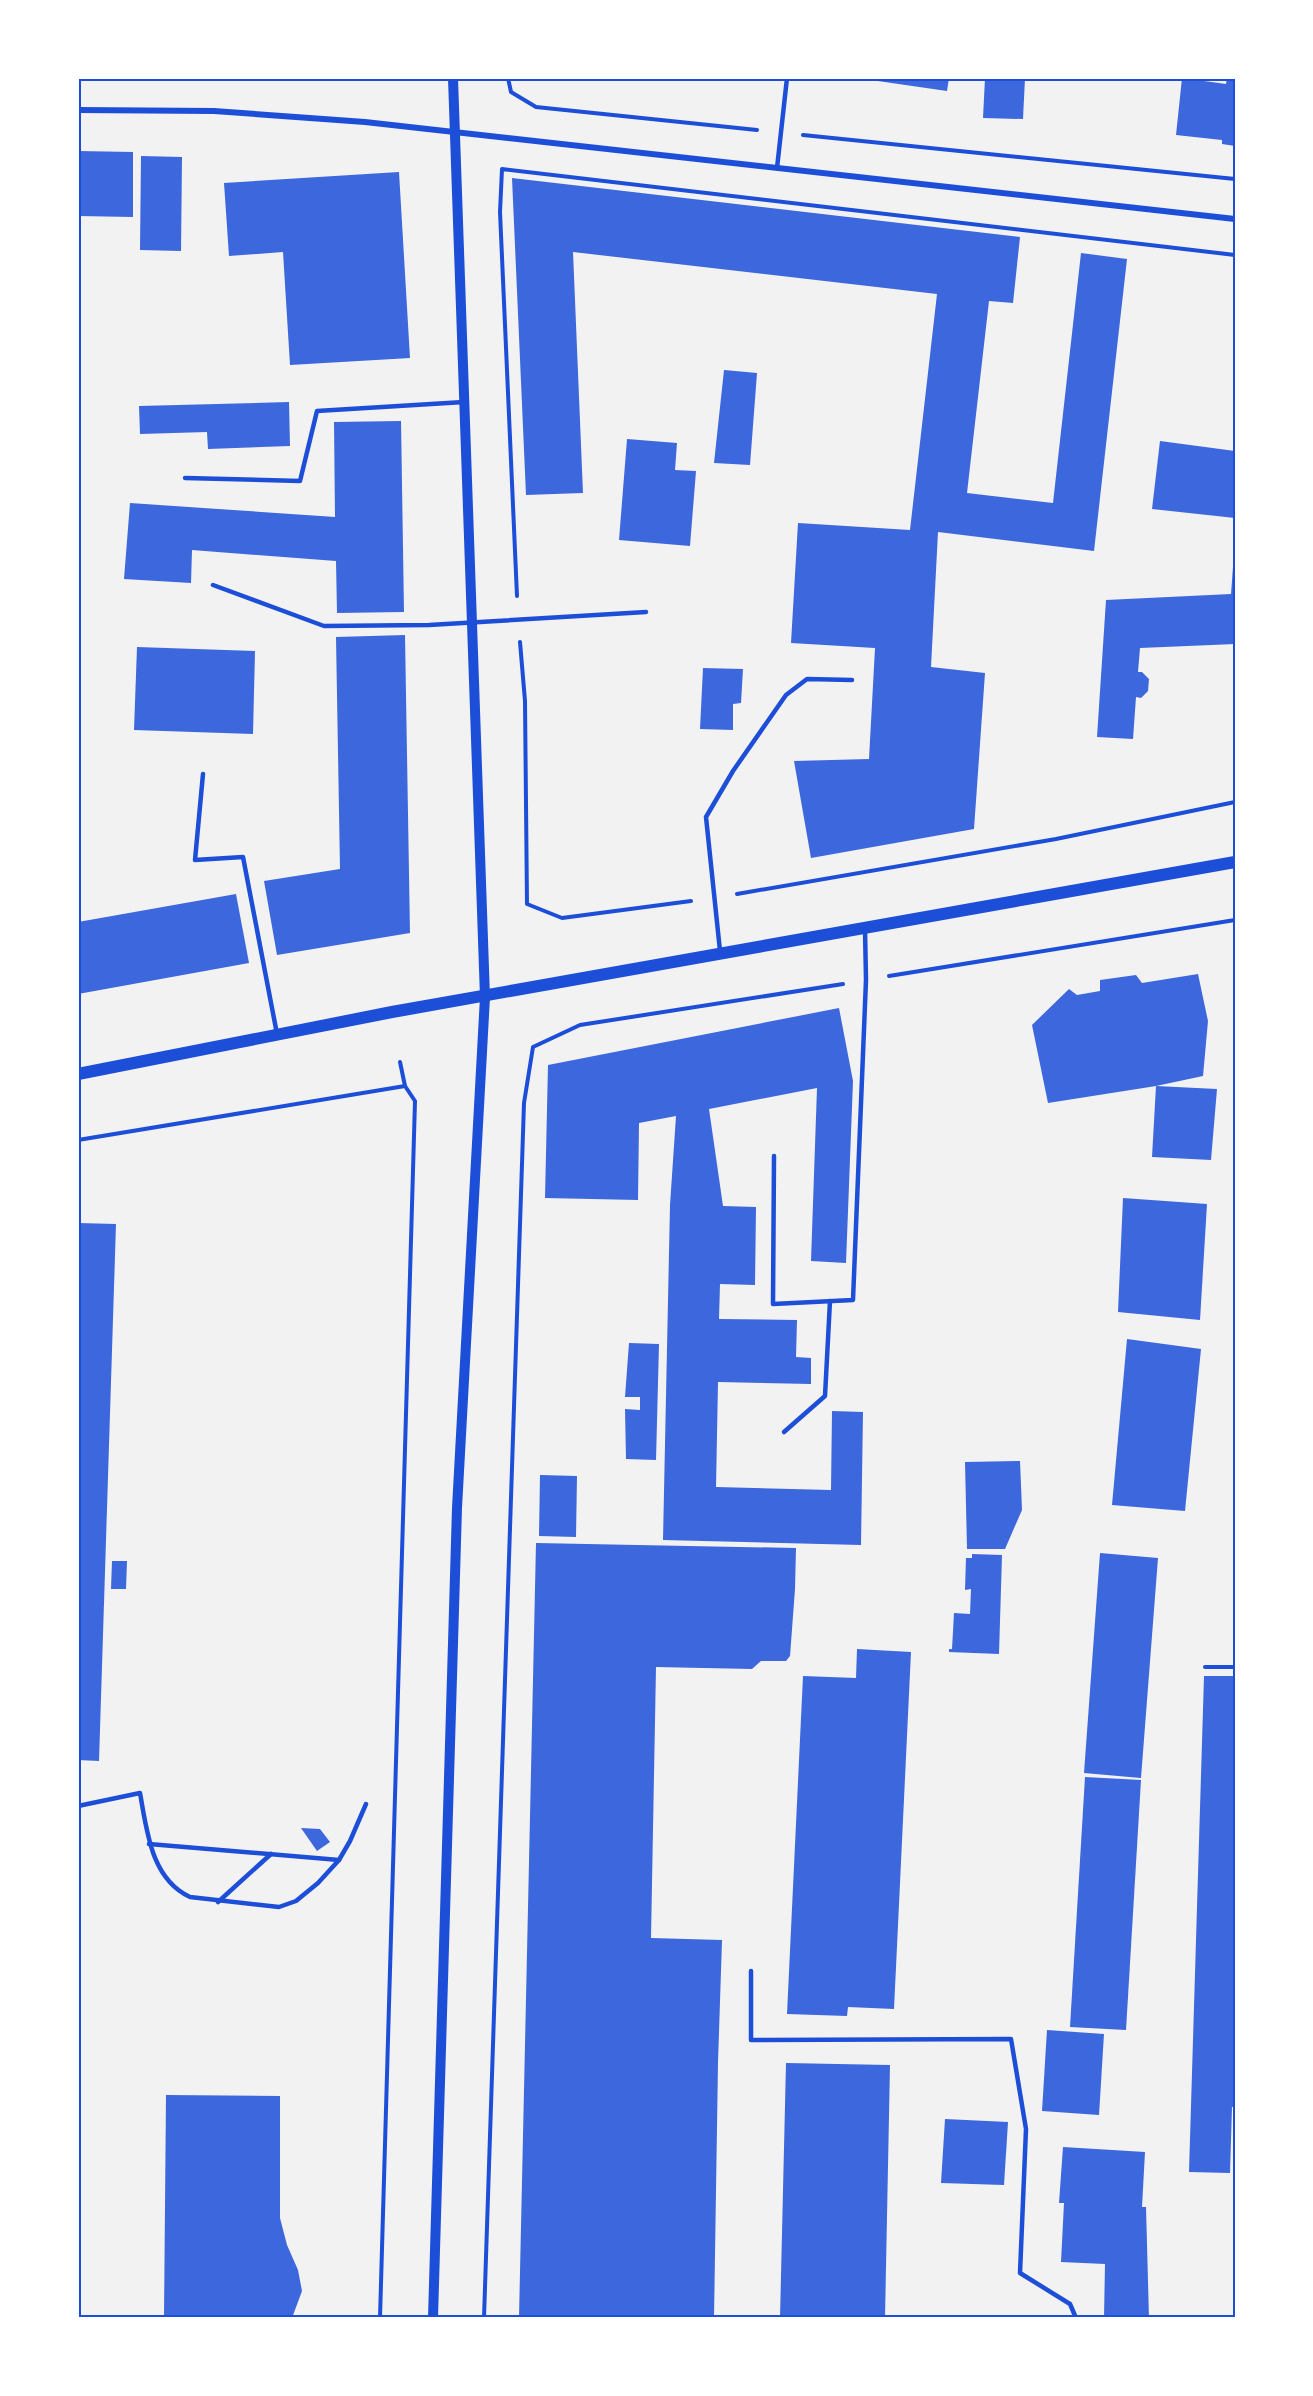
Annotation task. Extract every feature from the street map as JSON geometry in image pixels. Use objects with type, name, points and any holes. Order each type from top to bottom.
[{"type":"main road","points":[[78,1074],[392,1012],[1235,862]]},
{"type":"street","points":[[433,2318],[457,1508],[485,997],[453,78]]},
{"type":"street","points":[[78,110],[214,111],[365,122],[1235,219]]},
{"type":"lane","points":[[777,168],[787,78]]},
{"type":"lane","points":[[185,478],[300,482],[316,411],[464,402]]},
{"type":"lane","points":[[213,585],[324,626],[472,623],[646,612]]},
{"type":"lane","points":[[721,954],[713,898],[706,817],[733,771],[786,695],[807,679],[852,681]]},
{"type":"lane","points":[[203,774],[195,860],[243,857],[277,1034]]},
{"type":"lane","points":[[774,1156],[773,1304],[854,1300],[866,980],[865,928]]},
{"type":"lane","points":[[783,1432],[825,1396],[830,1301]]},
{"type":"lane","points":[[78,1806],[140,1793],[149,1844],[165,1875],[177,1891],[190,1897],[218,1902],[279,1908],[296,1901],[318,1883],[339,1860],[351,1841],[366,1804]]},
{"type":"lane","points":[[149,1844],[339,1860]]},
{"type":"lane","points":[[218,1902],[271,1854]]},
{"type":"lane","points":[[751,1971],[751,2040],[1011,2039],[1026,2129],[1020,2273],[1070,2304],[1076,2318]]},
{"type":"path","points":[[508,78],[511,92],[536,106],[1235,179]]},
{"type":"path","points":[[1235,255],[502,169],[500,212],[518,619],[525,701],[527,904],[562,918],[713,898],[1056,839],[1235,802]]},
{"type":"path","points":[[484,2318],[524,1103],[533,1047]]},
{"type":"path","points":[[380,2318],[416,1101],[405,1086],[400,1062]]},
{"type":"path","points":[[78,1140],[405,1086]]},
{"type":"path","points":[[1205,1667],[1235,1667]]},
{"type":"building","points":[[857,78],[949,78],[947,91]]},
{"type":"building","points":[[985,78],[1025,78],[1023,119],[983,118]]},
{"type":"building","points":[[1182,78],[1226,84],[1227,78],[1235,78],[1235,146],[1222,144],[1222,140],[1176,135]]},
{"type":"building","points":[[78,151],[133,152],[133,217],[78,216]]},
{"type":"building","points":[[141,156],[182,157],[181,251],[140,250]]},
{"type":"building","points":[[399,172],[410,358],[290,365],[283,252],[229,256],[224,183]]},
{"type":"building","points":[[512,178],[1020,237],[1013,303],[989,301],[967,493],[1053,503],[1081,253],[1127,259],[1094,551],[938,532],[931,667],[985,673],[974,829],[811,858],[794,761],[869,759],[875,648],[791,643],[798,523],[910,530],[937,294],[573,252],[583,493],[526,495]]},
{"type":"building","points":[[724,370],[757,373],[750,465],[714,463]]},
{"type":"building","points":[[289,402],[290,446],[208,449],[207,432],[140,434],[139,406]]},
{"type":"building","points":[[401,421],[404,612],[337,613],[336,561],[192,550],[191,583],[124,579],[130,503],[335,517],[334,422]]},
{"type":"building","points":[[627,439],[677,443],[675,470],[696,471],[690,546],[619,540]]},
{"type":"building","points":[[1160,441],[1235,451],[1235,518],[1152,509]]},
{"type":"building","points":[[1234,553],[1235,644],[1140,648],[1138,672],[1142,672],[1149,679],[1148,691],[1141,698],[1136,697],[1133,739],[1097,737],[1106,600],[1231,594]]},
{"type":"building","points":[[405,635],[410,933],[277,955],[264,881],[340,869],[336,637]]},
{"type":"building","points":[[137,647],[255,651],[253,734],[134,730]]},
{"type":"building","points":[[703,668],[743,669],[741,703],[733,704],[733,730],[700,729]]},
{"type":"building","points":[[236,894],[249,963],[78,994],[78,922]]},
{"type":"building","points":[[1198,974],[1208,1021],[1203,1076],[1048,1103],[1032,1025],[1069,989],[1077,995],[1100,991],[1100,980],[1136,975],[1142,983]]},
{"type":"building","points":[[839,1008],[853,1081],[846,1263],[811,1261],[817,1088],[709,1109],[723,1206],[756,1207],[755,1285],[720,1284],[719,1319],[797,1320],[796,1357],[811,1358],[811,1384],[718,1382],[716,1487],[831,1490],[832,1411],[863,1412],[861,1545],[663,1540],[670,1205],[676,1116],[639,1123],[638,1200],[545,1198],[548,1065]]},
{"type":"building","points":[[1156,1086],[1217,1089],[1211,1160],[1152,1157]]},
{"type":"building","points":[[1123,1198],[1207,1204],[1200,1320],[1118,1312]]},
{"type":"building","points":[[78,1223],[116,1224],[99,1761],[78,1760]]},
{"type":"building","points":[[1127,1339],[1201,1349],[1185,1511],[1112,1505]]},
{"type":"building","points":[[629,1343],[659,1344],[656,1460],[626,1459],[625,1409],[640,1410],[640,1397],[625,1397]]},
{"type":"building","points":[[1020,1461],[1022,1510],[1005,1549],[967,1549],[965,1462]]},
{"type":"building","points":[[540,1475],[577,1476],[576,1537],[539,1536]]},
{"type":"building","points":[[536,1543],[796,1548],[790,1656],[786,1661],[761,1661],[752,1669],[656,1667],[651,1938],[722,1940],[714,2318],[519,2318]]},
{"type":"building","points":[[1100,1553],[1158,1558],[1141,1778],[1084,1773]]},
{"type":"building","points":[[972,1554],[1002,1555],[999,1654],[949,1652],[949,1649],[952,1649],[954,1613],[970,1614],[971,1589],[965,1590],[966,1558],[972,1558]]},
{"type":"building","points":[[112,1561],[127,1561],[126,1589],[111,1589]]},
{"type":"building","points":[[857,1649],[911,1652],[894,2009],[848,2007],[847,2016],[787,2014],[803,1676],[856,1678]]},
{"type":"building","points":[[1204,1676],[1235,1676],[1235,2107],[1232,2107],[1230,2173],[1189,2172]]},
{"type":"building","points":[[1085,1777],[1141,1780],[1126,2030],[1070,2027]]},
{"type":"building","points":[[301,1828],[320,1829],[330,1842],[317,1851]]},
{"type":"building","points":[[1047,2030],[1104,2034],[1099,2115],[1042,2111]]},
{"type":"building","points":[[786,2063],[890,2065],[885,2318],[780,2318]]},
{"type":"building","points":[[166,2095],[280,2096],[280,2218],[287,2245],[298,2270],[302,2291],[292,2318],[164,2318]]},
{"type":"building","points":[[945,2119],[1008,2122],[1004,2185],[941,2183]]},
{"type":"building","points":[[1063,2147],[1145,2152],[1142,2207],[1146,2207],[1149,2318],[1104,2318],[1105,2264],[1061,2262],[1064,2203],[1059,2203]]}]
